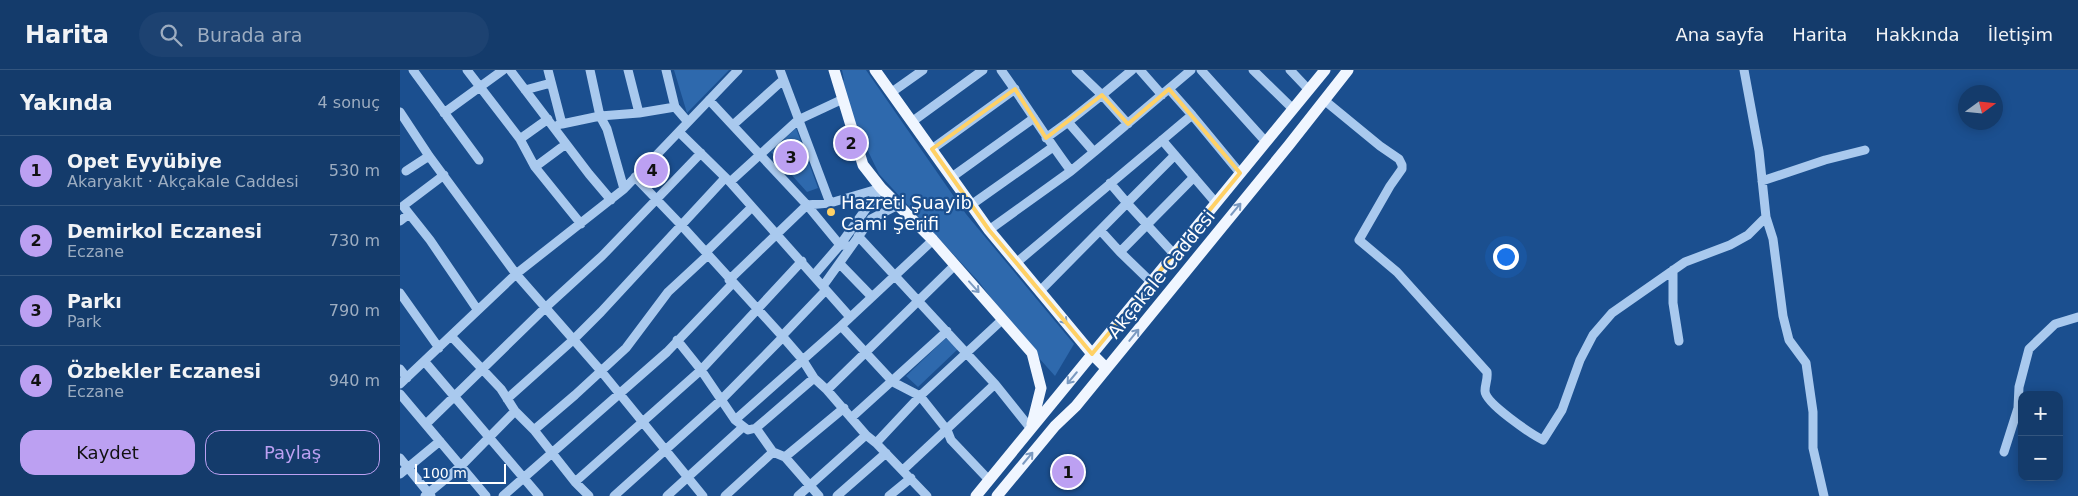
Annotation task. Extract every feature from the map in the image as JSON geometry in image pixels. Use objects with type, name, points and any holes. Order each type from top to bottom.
[{"type":"main road","points":[[834,70],[863,165],[880,188],[933,240],[1032,353],[1041,388],[1031,429]]},
{"type":"main road","points":[[875,70],[990,230],[1092,354],[1106,368]]},
{"type":"main road","name":"Akçakale Caddesi","points":[[976,496],[1324,70]]},
{"type":"main road","name":"Akçakale Caddesi","points":[[997,496],[1055,426],[1076,406],[1348,70]]},
{"type":"street","points":[[413,70],[479,160]]},
{"type":"street","points":[[467,70],[520,139],[535,167],[581,224]]},
{"type":"street","points":[[444,112],[503,70]]},
{"type":"street","points":[[510,70],[524,90],[555,123],[566,144],[611,200]]},
{"type":"street","points":[[548,70],[552,83],[555,123]]},
{"type":"street","points":[[590,70],[600,116],[607,129],[624,189]]},
{"type":"street","points":[[628,70],[639,113]]},
{"type":"street","points":[[666,70],[675,107],[688,122]]},
{"type":"street","points":[[400,369],[404,381],[477,309],[516,274],[624,189],[738,70]]},
{"type":"street","points":[[780,70],[830,203]]},
{"type":"street","points":[[892,92],[923,70]]},
{"type":"street","points":[[913,121],[983,70]]},
{"type":"street","points":[[1001,70],[1052,147],[1071,171]]},
{"type":"street","points":[[1076,70],[1128,124]]},
{"type":"street","points":[[1046,138],[1132,70]]},
{"type":"street","points":[[1140,70],[1192,115],[1240,173]]},
{"type":"street","points":[[990,230],[1071,171],[1191,70]]},
{"type":"street","points":[[1200,70],[1266,142]]},
{"type":"street","points":[[1253,70],[1293,109]]},
{"type":"street","points":[[1290,70],[1309,90]]},
{"type":"street","points":[[1744,70],[1766,217],[1773,239],[1783,316],[1789,340],[1806,363],[1813,412],[1813,448],[1824,496]]},
{"type":"street","points":[[733,125],[783,80]]},
{"type":"street","points":[[524,90],[552,83]]},
{"type":"street","points":[[932,149],[1016,90]]},
{"type":"street","points":[[507,399],[573,340],[728,180],[798,120],[843,99]]},
{"type":"street","points":[[709,100],[807,205],[840,244],[851,246]]},
{"type":"street","points":[[1324,100],[1402,164],[1402,169],[1359,240],[1396,272],[1487,372],[1488,381],[1484,391],[1488,400],[1529,433],[1543,440],[1562,410],[1580,360],[1593,335],[1612,313],[1685,262],[1730,245],[1748,235],[1766,217]]},
{"type":"street","points":[[520,139],[555,123],[675,107]]},
{"type":"street","points":[[400,112],[429,156],[516,274],[601,371],[641,422],[704,496]]},
{"type":"street","points":[[1016,263],[1192,115]]},
{"type":"street","points":[[952,177],[1034,118]]},
{"type":"street","points":[[1068,122],[1094,152]]},
{"type":"street","points":[[679,132],[728,180],[776,232],[850,318]]},
{"type":"street","points":[[1162,140],[1216,203]]},
{"type":"street","points":[[535,167],[566,144]]},
{"type":"street","points":[[971,205],[1052,147]]},
{"type":"street","points":[[1762,181],[1825,160],[1865,150]]},
{"type":"street","points":[[426,424],[545,308],[602,256],[701,153]]},
{"type":"street","points":[[406,171],[429,156]]},
{"type":"street","points":[[1040,291],[1176,156]]},
{"type":"street","points":[[444,175],[403,206],[477,309]]},
{"type":"street","points":[[1120,252],[1194,177]]},
{"type":"street","points":[[635,178],[682,226],[782,336],[802,359],[814,378],[828,390],[866,435],[927,496]]},
{"type":"street","points":[[1110,183],[1173,253]]},
{"type":"street","points":[[503,496],[667,352],[776,232],[807,205],[830,203],[880,188]]},
{"type":"street","points":[[814,275],[840,244],[880,188]]},
{"type":"street","points":[[614,496],[721,400],[782,336],[825,288],[870,219],[898,205]]},
{"type":"street","points":[[534,430],[626,348],[668,292],[752,207]]},
{"type":"street","points":[[400,221],[410,214]]},
{"type":"street","points":[[1100,230],[1150,281]]},
{"type":"street","points":[[858,236],[995,384],[1031,429]]},
{"type":"street","points":[[735,420],[850,318],[933,240]]},
{"type":"street","points":[[575,482],[701,370],[802,261]]},
{"type":"street","points":[[840,264],[872,297]]},
{"type":"street","points":[[828,390],[954,266]]},
{"type":"street","points":[[1673,270],[1673,303],[1679,341]]},
{"type":"street","points":[[400,293],[439,348]]},
{"type":"street","points":[[2004,452],[2018,408],[2020,387],[2029,349],[2054,324],[2078,318]]},
{"type":"street","points":[[876,443],[920,396],[1003,319]]},
{"type":"street","points":[[841,326],[893,382],[920,396],[947,430],[951,440],[989,480]]},
{"type":"street","points":[[851,418],[893,382],[947,331]]},
{"type":"street","points":[[451,336],[501,389],[515,411],[534,430],[585,495]]},
{"type":"street","points":[[676,340],[701,370],[735,420],[748,430],[756,428],[814,378]]},
{"type":"street","points":[[425,362],[539,496]]},
{"type":"street","points":[[903,470],[995,384]]},
{"type":"street","points":[[400,394],[486,496]]},
{"type":"street","points":[[786,457],[844,408]]},
{"type":"street","points":[[400,458],[428,495],[461,466],[515,411]]},
{"type":"street","points":[[667,496],[743,427]]},
{"type":"street","points":[[756,428],[773,452],[786,457],[819,496]]},
{"type":"street","points":[[798,496],[866,435]]},
{"type":"street","points":[[400,474],[440,441]]},
{"type":"street","points":[[726,496],[773,452]]},
{"type":"street","points":[[837,496],[886,453]]},
{"type":"street","points":[[889,496],[910,478]]},
{"type":"highlighted area","points":[[1015,89],[1046,138],[1102,95],[1128,124],[1169,89],[1240,173],[1092,354],[989,230],[932,149]]},
{"type":"shaded area","points":[[674,70],[729,70],[687,113]]},
{"type":"shaded area","points":[[842,70],[866,70],[966,214],[1074,344],[1055,376],[1022,339],[979,282],[879,174],[848,109],[840,81],[844,80]]},
{"type":"shaded area","points":[[796,128],[818,188],[807,192],[771,152]]},
{"type":"shaded area","points":[[946,338],[958,349],[918,387],[906,376]]},
{"type":"place","name":"Demirkol Eczanesi","points":[[851,143]]},
{"type":"place","name":"Parkı","points":[[791,157]]},
{"type":"place","name":"Özbekler Eczanesi","points":[[652,170]]},
{"type":"place","name":"Hazreti Şuayib Cami Şerifi","points":[[831,212]]},
{"type":"place","name":"Opet Eyyübiye","points":[[1068,472]]}]
